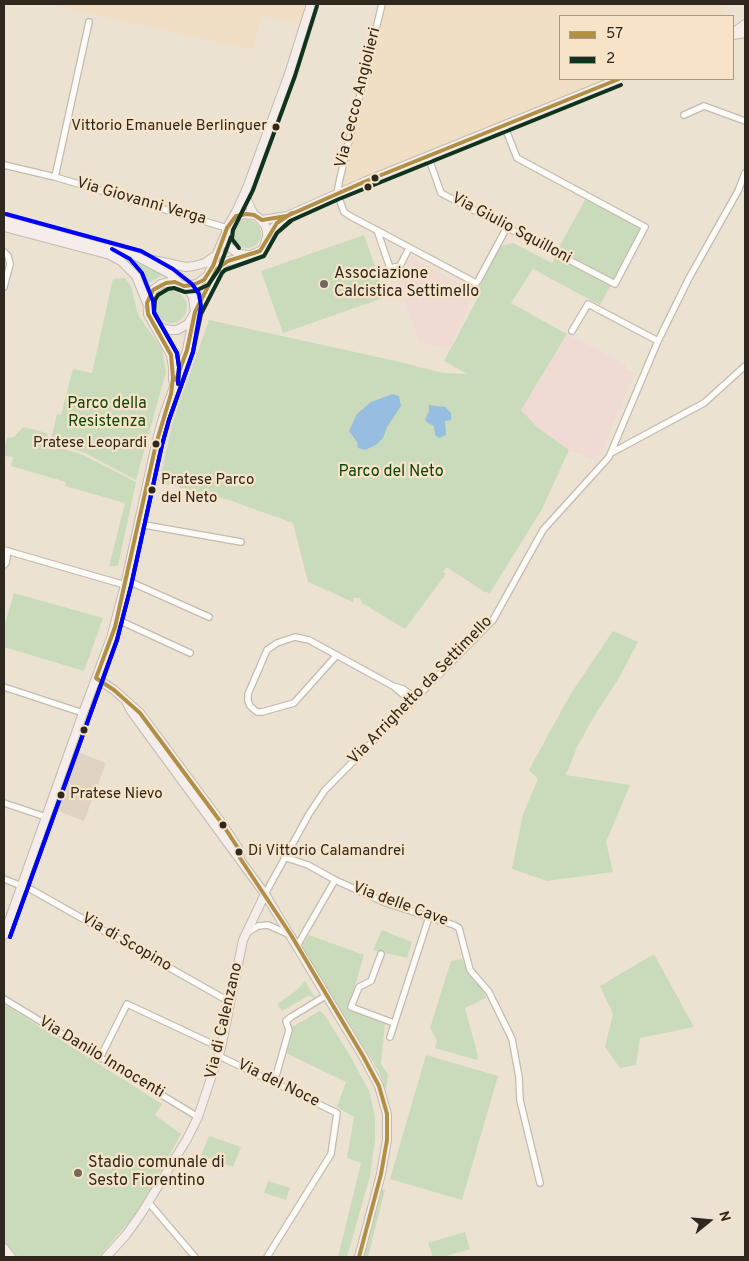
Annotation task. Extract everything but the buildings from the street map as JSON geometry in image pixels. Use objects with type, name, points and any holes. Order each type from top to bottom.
[{"type":"main road","points":[[148,303],[154,290],[161,284],[170,282],[182,285],[197,284],[204,280],[213,266],[247,188],[289,74],[311,4]]},
{"type":"main road","points":[[734,33],[745,24]]},
{"type":"main road","points":[[154,323],[165,329],[177,330],[188,324],[217,269],[228,261],[260,251],[277,223],[287,216],[337,193],[616,80]]},
{"type":"main road","points":[[247,188],[247,200],[254,215]]},
{"type":"main road","points":[[251,255],[245,256],[229,247],[228,228],[242,214],[254,215],[262,220],[267,231],[267,237]]},
{"type":"main road","points":[[262,220],[287,216]]},
{"type":"main road","points":[[4,220],[138,257],[186,267],[205,263],[219,253]]},
{"type":"main road","points":[[4,227],[110,256],[121,261],[136,276],[148,303],[148,314],[171,354],[174,373],[171,394]]},
{"type":"main road","points":[[4,935],[83,713],[112,638],[156,444],[187,350],[195,313],[193,296],[182,285],[170,274],[138,257]]},
{"type":"main road","points":[[96,678],[126,700],[233,852],[240,858],[297,946],[374,1076],[383,1097],[387,1114],[387,1140],[385,1157],[359,1257]]},
{"type":"main road","name":"Via di Calenzano","points":[[106,1257],[126,1235],[149,1202],[198,1117],[220,1052],[246,935],[265,894]]},
{"type":"main road","points":[[4,1248],[12,1257]]},
{"type":"street","name":"Via Cecco Angiolieri","points":[[337,193],[382,4]]},
{"type":"street","points":[[55,177],[89,22]]},
{"type":"street","points":[[684,115],[704,106],[745,121]]},
{"type":"street","name":"Via Giulio Squilloni","points":[[428,156],[442,193],[615,284],[645,227],[516,158],[504,125]]},
{"type":"street","name":"Via Giovanni Verga","points":[[4,165],[55,177],[228,228]]},
{"type":"street","points":[[613,452],[658,342],[689,278],[743,186],[745,173]]},
{"type":"street","points":[[337,193],[346,214],[477,282],[507,227]]},
{"type":"street","points":[[377,230],[390,268],[400,266],[409,248]]},
{"type":"street","points":[[4,252],[8,256],[10,264],[4,287]]},
{"type":"street","points":[[572,332],[588,304],[658,342]]},
{"type":"street","name":"Via Arrighetto da Settimello","points":[[265,894],[309,814],[326,790],[493,620],[543,530],[613,452],[702,404],[745,366]]},
{"type":"street","points":[[139,524],[241,542]]},
{"type":"street","points":[[4,565],[6,563],[6,550],[126,582],[209,617]]},
{"type":"street","points":[[116,619],[190,653]]},
{"type":"street","points":[[336,656],[294,702],[262,712],[254,710],[250,706],[248,694],[263,656],[272,646],[288,639],[300,637],[309,640],[393,686],[414,700]]},
{"type":"street","points":[[4,687],[83,713]]},
{"type":"street","points":[[4,803],[46,817]]},
{"type":"street","name":"Via delle Cave","points":[[284,857],[308,866],[386,903],[459,928],[470,970],[489,992],[512,1039],[519,1077],[520,1100],[540,1183]]},
{"type":"street","name":"Via di Scopino","points":[[4,879],[32,890],[230,1002]]},
{"type":"street","points":[[297,946],[335,880]]},
{"type":"street","points":[[390,1037],[429,917]]},
{"type":"street","points":[[246,935],[258,926],[268,925],[290,935]]},
{"type":"street","points":[[381,954],[371,981],[358,987],[351,1008],[394,1023]]},
{"type":"street","points":[[274,1082],[288,1030],[286,1021],[327,995]]},
{"type":"street","name":"Via Danilo Innocenti","points":[[4,999],[198,1117]]},
{"type":"street","name":"Via del Noce","points":[[100,1058],[127,1004],[274,1082],[337,1112],[332,1154],[267,1257]]},
{"type":"street","points":[[149,1202],[195,1257]]},
{"type":"shaded area","points":[[46,4],[311,4],[305,25],[262,16],[253,50]]},
{"type":"shaded area","points":[[382,4],[723,4],[724,15],[559,15],[559,80],[617,80],[337,193]]},
{"type":"shaded area","points":[[412,258],[475,291],[449,349],[420,343],[395,275],[405,273]]},
{"type":"shaded area","points":[[567,334],[627,365],[625,369],[635,373],[599,458],[595,461],[569,450],[538,428],[521,410]]},
{"type":"shaded area","points":[[78,752],[106,763],[84,821],[56,810]]},
{"type":"green space","points":[[586,198],[641,229],[612,280],[557,251]]},
{"type":"green space","points":[[247,220],[257,224],[261,234],[257,244],[247,248],[237,244],[233,234],[237,224]]},
{"type":"green space","name":"Associazione Calcistica Settimello","points":[[364,235],[386,297],[283,333],[261,271]]},
{"type":"green space","name":"Parco del Neto","points":[[513,243],[552,263],[556,256],[611,285],[600,305],[533,269],[511,303],[567,334],[521,410],[538,428],[569,450],[542,509],[490,593],[485,592],[446,568],[443,572],[446,574],[405,629],[362,603],[360,598],[354,598],[353,602],[308,582],[293,523],[229,500],[159,482],[173,421],[209,320],[443,373],[467,374],[444,361],[480,294],[476,292],[501,246]]},
{"type":"green space","points":[[128,256],[163,274],[146,285],[138,269]]},
{"type":"green space","name":"Parco della Resistenza","points":[[125,278],[131,286],[138,315],[162,349],[166,372],[136,480],[83,452],[50,443],[57,414],[61,415],[73,369],[92,373],[113,279]]},
{"type":"green space","points":[[171,291],[177,292],[182,296],[186,301],[186,313],[182,318],[177,322],[171,323],[165,322],[160,318],[156,313],[155,307],[156,301],[160,296],[165,292]]},
{"type":"green space","points":[[23,427],[47,433],[48,444],[83,455],[136,482],[118,566],[109,566],[125,503],[65,486],[66,482],[11,466],[13,457],[4,456],[7,438],[14,437]]},
{"type":"green space","points":[[14,593],[103,618],[84,671],[4,647],[4,627]]},
{"type":"green space","points":[[613,631],[638,642],[619,678],[577,747],[566,775],[630,785],[606,842],[613,872],[547,881],[512,869],[523,814],[538,779],[529,770],[570,695]]},
{"type":"green space","points":[[382,930],[412,942],[407,958],[373,950]]},
{"type":"green space","points":[[309,935],[364,955],[348,1010],[385,1023],[381,1064],[388,1074],[386,1090],[378,1070],[301,946]]},
{"type":"green space","points":[[654,954],[694,1027],[640,1038],[636,1065],[620,1068],[605,1047],[613,1014],[600,986]]},
{"type":"green space","points":[[462,959],[468,974],[483,990],[486,998],[465,1008],[478,1056],[477,1060],[435,1048],[437,1041],[430,1028],[451,961]]},
{"type":"green space","points":[[305,981],[315,998],[308,996],[282,1011],[277,1004],[297,990]]},
{"type":"green space","points":[[4,1004],[162,1104],[155,1115],[181,1134],[139,1210],[99,1257],[18,1257],[4,1241]]},
{"type":"green space","points":[[320,1011],[324,1014],[352,1059],[369,1091],[375,1116],[375,1140],[370,1176],[347,1257],[338,1257],[361,1163],[347,1158],[354,1117],[337,1107],[346,1082],[286,1053],[292,1027]]},
{"type":"green space","points":[[426,1055],[498,1076],[462,1200],[390,1179]]},
{"type":"green space","points":[[209,1136],[241,1147],[233,1167],[201,1155]]},
{"type":"green space","points":[[268,1181],[290,1188],[286,1200],[264,1193]]},
{"type":"green space","points":[[381,1189],[385,1190],[368,1257],[363,1257]]},
{"type":"green space","points":[[465,1232],[470,1249],[443,1257],[433,1257],[428,1243]]},
{"type":"water","points":[[393,394],[399,396],[401,406],[387,427],[383,438],[376,445],[365,450],[358,448],[357,442],[349,431],[357,414],[371,402]]},
{"type":"water","points":[[429,405],[445,407],[451,413],[451,420],[445,421],[446,435],[439,438],[435,435],[434,426],[425,420],[429,411]]},
{"type":"transit line","name":"2","points":[[239,248],[232,239],[233,230],[253,190],[295,76],[317,6]]},
{"type":"transit line","name":"57","points":[[96,678],[115,627],[156,444],[171,394],[173,378],[171,355],[148,314],[147,303],[153,290],[166,283],[175,282],[184,286],[193,285],[204,280],[213,266],[227,228],[236,216],[254,215],[262,220],[287,216],[364,182],[617,80]]},
{"type":"transit line","name":"2","points":[[277,233],[290,221],[339,199],[621,85]]},
{"type":"transit line","name":"57","points":[[176,380],[187,350],[195,312],[217,269],[228,261],[260,251],[277,223],[292,213]]},
{"type":"transit line","points":[[6,214],[141,251],[173,269],[192,284],[199,294],[201,306],[193,352],[162,445],[117,640],[10,937]]},
{"type":"transit line","name":"2","points":[[10,937],[117,640],[162,445],[193,352],[201,314],[222,273],[225,270],[264,256],[277,233],[291,221]]},
{"type":"transit line","name":"2","points":[[178,384],[179,367],[177,353],[154,313],[155,300],[158,295],[168,289],[174,288],[185,292],[195,291],[208,285],[219,269],[231,237]]},
{"type":"transit line","points":[[112,249],[130,259],[142,273],[153,301],[154,312],[177,353],[179,367],[178,383]]},
{"type":"transit line","name":"57","points":[[96,678],[114,690],[140,713],[223,825],[238,848],[240,858],[291,935],[379,1086],[387,1114],[387,1140],[381,1174],[359,1257]]},
{"type":"place","name":"Vittorio Emanuele Berlinguer","points":[[276,127]]},
{"type":"place","name":"Associazione Calcistica Settimello","points":[[324,284]]},
{"type":"place","name":"Pratese Leopardi","points":[[156,444]]},
{"type":"place","name":"Pratese Parco del Neto","points":[[152,490]]},
{"type":"place","name":"Pratese Nievo","points":[[61,795]]},
{"type":"place","name":"Di Vittorio Calamandrei","points":[[239,852]]},
{"type":"place","name":"Stadio comunale di Sesto Fiorentino","points":[[78,1173]]}]
